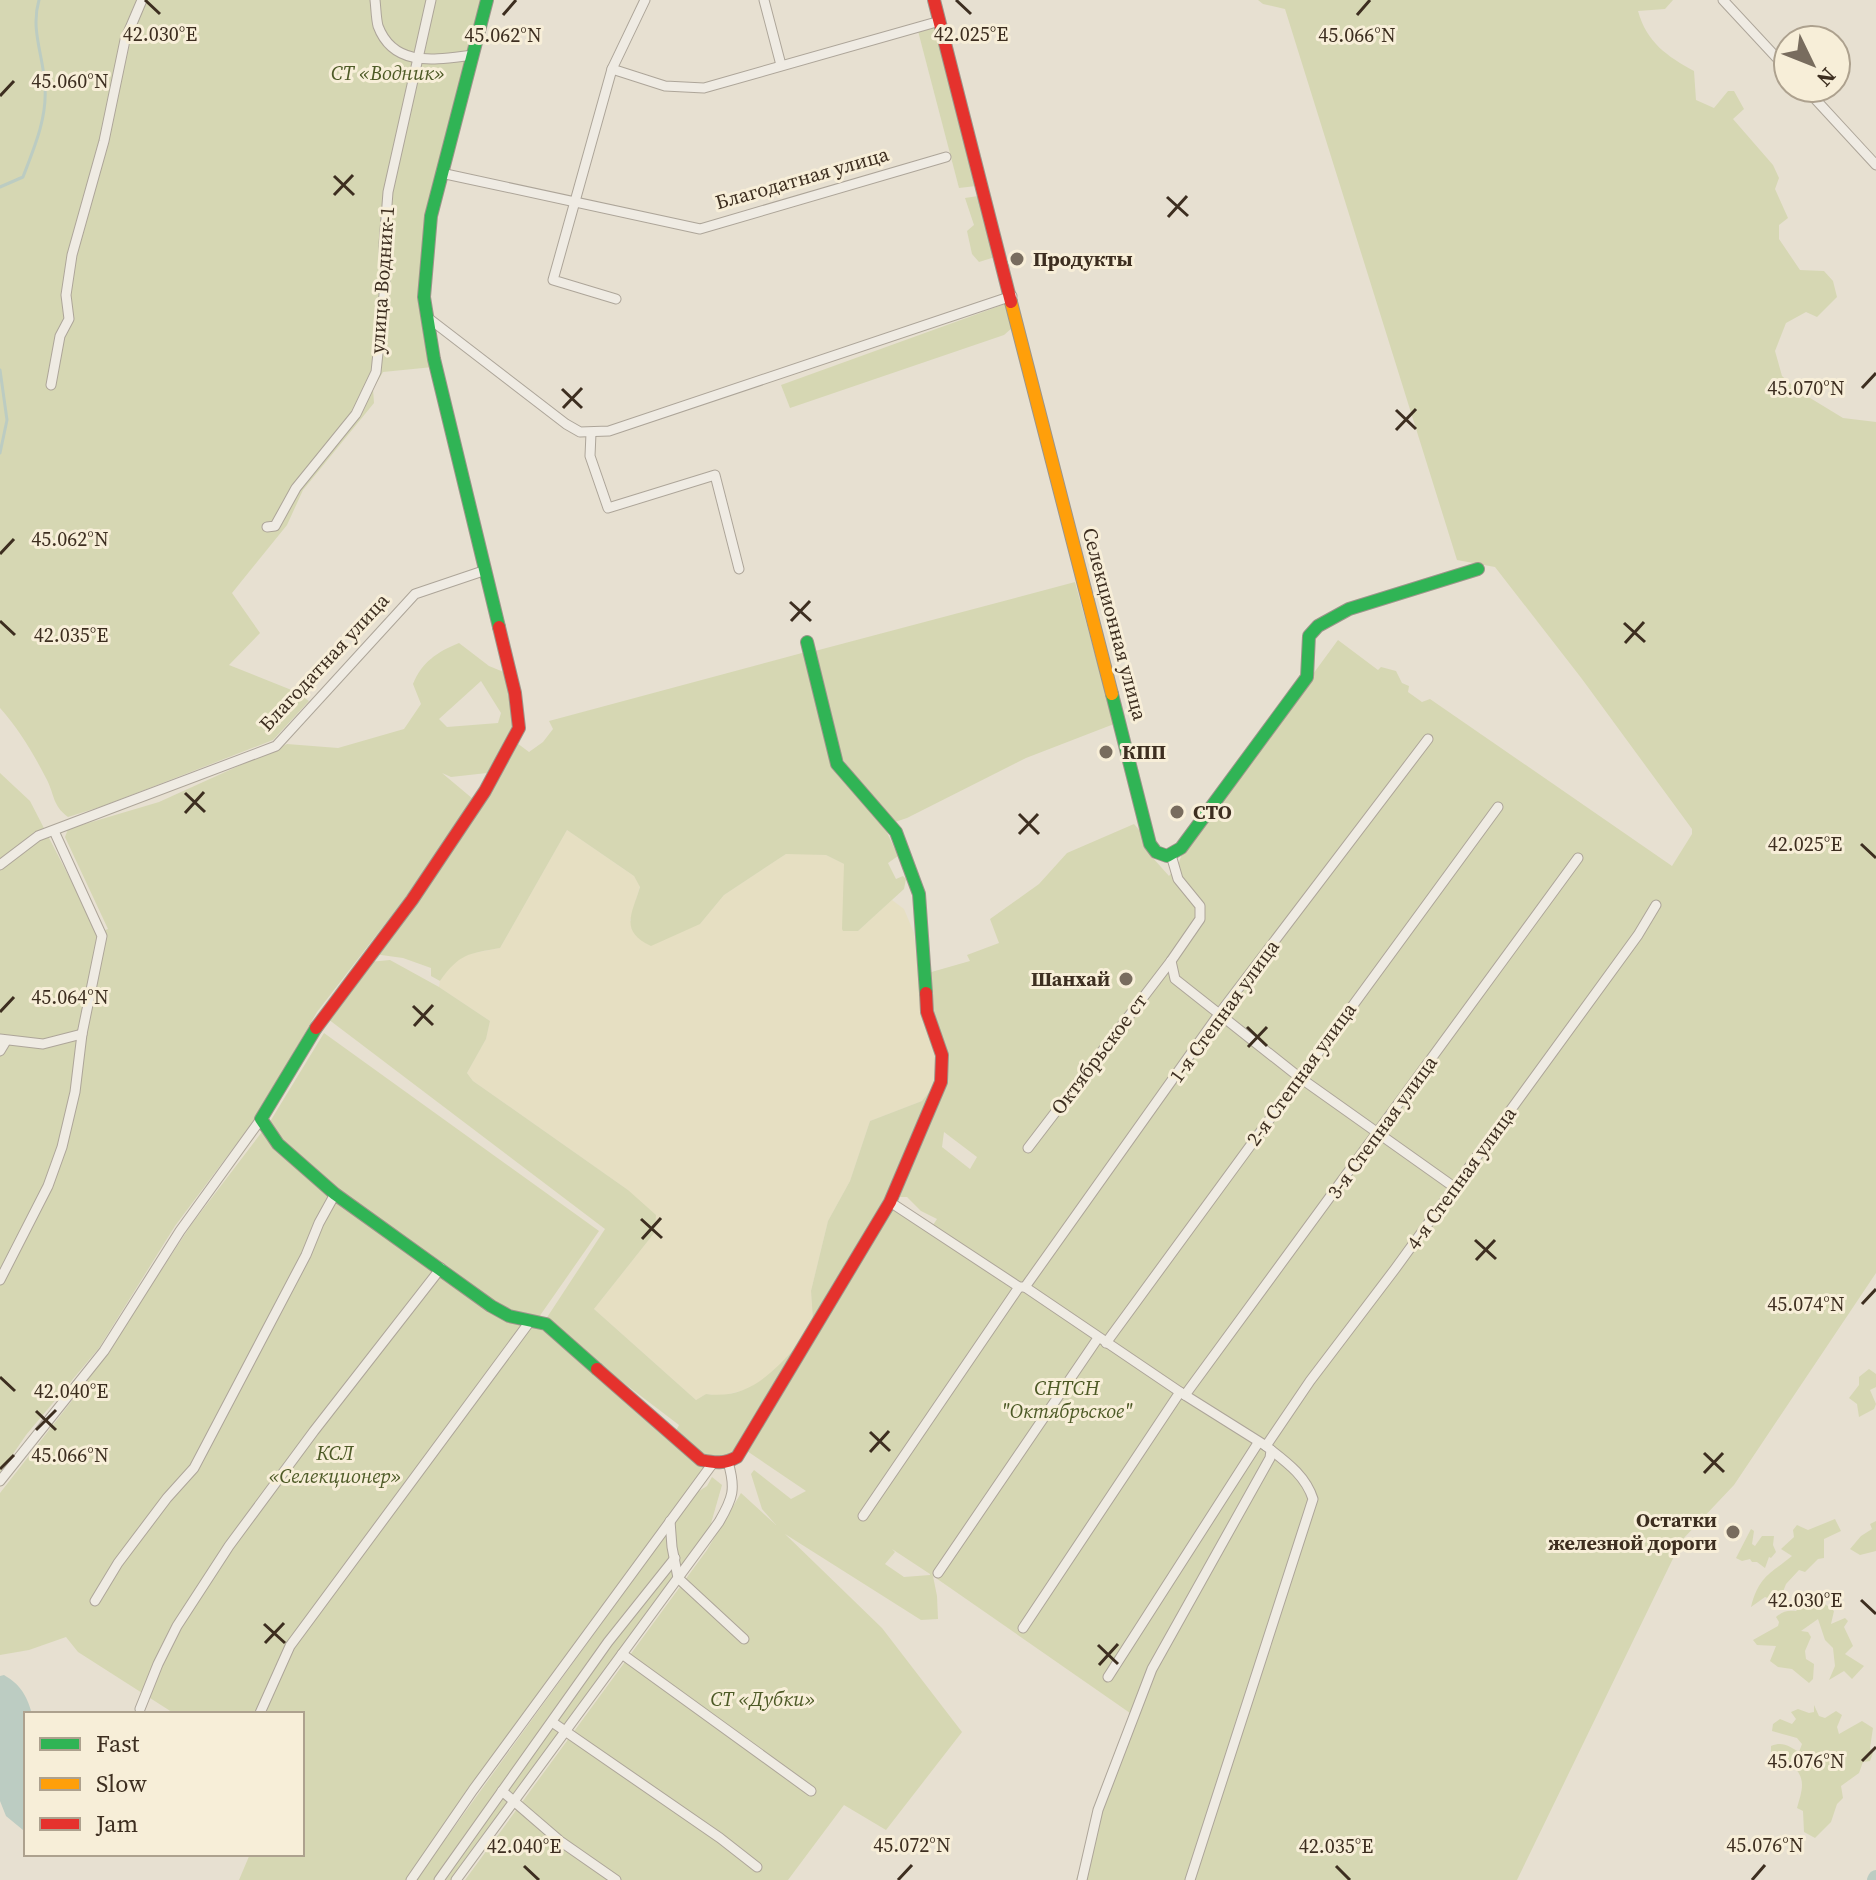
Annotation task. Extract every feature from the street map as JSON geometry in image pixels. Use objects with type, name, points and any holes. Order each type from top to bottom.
[{"type":"street","points":[[51,385],[58,344],[69,319],[66,295],[72,255],[104,141],[125,40],[142,0]]},
{"type":"street","points":[[375,0],[378,25],[389,43],[417,60],[473,55]]},
{"type":"street","name":"улица Водник-1","points":[[267,527],[275,526],[296,488],[356,414],[376,372],[385,285],[388,192],[431,0]]},
{"type":"street","points":[[0,1481],[104,1351],[180,1231],[261,1119],[322,1017],[412,900],[485,791],[519,728],[515,693],[432,346],[424,297],[426,259],[441,173],[487,0]]},
{"type":"street","points":[[616,299],[553,280],[612,69],[645,0]]},
{"type":"street","points":[[764,0],[781,65]]},
{"type":"street","name":"Селекционная улица","points":[[934,0],[1150,844],[1160,855],[1171,855]]},
{"type":"street","points":[[1723,0],[1772,53]]},
{"type":"street","points":[[612,69],[665,86],[704,88],[940,21]]},
{"type":"street","points":[[1820,104],[1876,165]]},
{"type":"street","name":"Благодатная улица","points":[[441,173],[700,229],[946,157]]},
{"type":"street","points":[[427,317],[566,424],[580,432],[591,433],[609,431],[1012,296]]},
{"type":"street","points":[[432,346],[440,334],[448,333]]},
{"type":"street","points":[[591,433],[590,456],[608,508],[715,475],[739,569]]},
{"type":"street","points":[[1171,855],[1181,848],[1200,824],[1307,677],[1309,636],[1318,626],[1349,609],[1478,569]]},
{"type":"street","name":"Благодатная улица","points":[[0,865],[38,836],[276,746],[415,594],[486,570]]},
{"type":"street","points":[[261,1119],[278,1144],[335,1194],[491,1306],[509,1316],[546,1324],[561,1334],[579,1355],[701,1460],[728,1462],[737,1457],[890,1202],[941,1082],[942,1055],[927,1012],[919,894],[896,832],[837,764],[807,642]]},
{"type":"street","name":"1-я Степная улица","points":[[863,1516],[1022,1287],[1219,1014],[1428,739]]},
{"type":"street","name":"2-я Степная улица","points":[[938,1573],[1102,1340],[1498,807]]},
{"type":"street","points":[[0,1280],[48,1186],[62,1147],[75,1092],[82,1034],[102,936],[54,831]]},
{"type":"street","name":"Октябрьское ст","points":[[1028,1148],[1200,919],[1201,912],[1193,894],[1178,879],[1171,855]]},
{"type":"street","name":"3-я Степная улица","points":[[1023,1628],[1182,1394],[1378,1133],[1578,858]]},
{"type":"street","name":"4-я Степная улица","points":[[1108,1677],[1310,1381],[1638,935],[1656,905]]},
{"type":"street","points":[[1171,961],[1175,979],[1299,1077],[1454,1187]]},
{"type":"street","points":[[0,1051],[3,1040],[43,1044],[82,1034]]},
{"type":"street","points":[[95,1601],[118,1563],[194,1468],[256,1353],[335,1194]]},
{"type":"street","points":[[890,1202],[1264,1446],[1293,1467],[1310,1489],[1313,1499],[1190,1880]]},
{"type":"street","points":[[140,1709],[177,1626],[229,1546],[441,1268]]},
{"type":"street","points":[[260,1712],[290,1646],[531,1320]]},
{"type":"street","points":[[1082,1880],[1098,1810],[1152,1669],[1270,1458],[1264,1446]]},
{"type":"street","points":[[675,1558],[608,1642],[442,1876],[456,1880],[729,1505],[735,1485],[728,1462]]},
{"type":"street","points":[[411,1880],[473,1790],[713,1463]]},
{"type":"street","points":[[670,1521],[678,1578],[744,1639]]},
{"type":"street","points":[[622,1654],[811,1791]]},
{"type":"street","points":[[552,1722],[757,1867]]},
{"type":"street","points":[[502,1791],[560,1841],[616,1880]]},
{"type":"shaded area","points":[[567,830],[634,876],[640,886],[630,921],[700,924],[724,895],[786,854],[800,853],[826,855],[844,864],[845,884],[858,931],[892,900],[904,909],[914,933],[922,1015],[937,1056],[935,1085],[922,1101],[870,1121],[850,1181],[828,1221],[811,1291],[813,1320],[799,1344],[769,1377],[748,1389],[722,1396],[706,1394],[696,1400],[594,1309],[655,1232],[628,1190],[473,1081],[467,1073],[486,1039],[490,1021],[439,987],[454,961],[469,954],[500,948]]},
{"type":"shaded area","points":[[4,1675],[15,1683],[31,1712],[24,1712],[24,1830],[6,1816],[0,1801],[0,1676]]},
{"type":"green space","name":"СТ «Водник»","points":[[0,0],[481,0],[433,195],[421,258],[433,367],[383,372],[373,389],[374,403],[303,490],[287,525],[232,593],[260,633],[229,665],[294,691],[309,701],[273,740],[68,817],[56,804],[46,778],[25,742],[0,708]]},
{"type":"green space","points":[[1258,0],[1673,0],[1665,9],[1638,11],[1647,32],[1667,54],[1694,71],[1696,100],[1714,108],[1728,91],[1734,91],[1744,109],[1733,119],[1773,165],[1779,178],[1775,189],[1788,218],[1779,225],[1779,239],[1800,270],[1824,271],[1833,281],[1837,297],[1817,317],[1806,312],[1786,323],[1775,351],[1782,376],[1797,390],[1843,418],[1876,422],[1876,1273],[1734,1485],[1682,1540],[1517,1880],[1076,1880],[1130,1713],[933,1576],[938,1619],[921,1620],[785,1534],[882,1628],[962,1732],[886,1830],[844,1805],[788,1880],[465,1880],[707,1550],[741,1493],[776,1525],[762,1509],[751,1474],[754,1470],[791,1499],[806,1491],[747,1451],[893,1201],[933,1225],[937,1219],[921,1211],[907,1197],[895,1197],[943,1082],[929,1012],[928,973],[970,961],[967,955],[999,943],[990,919],[1039,884],[1067,853],[1134,824],[1141,832],[1145,849],[1169,876],[1178,865],[1183,851],[1338,640],[1378,670],[1381,667],[1396,671],[1402,683],[1409,686],[1408,692],[1422,702],[1430,699],[1672,866],[1692,834],[1692,829],[1582,679],[1495,567],[1457,560],[1285,9]],"holes":[[[944,1132],[977,1157],[970,1169],[942,1147]],[[892,1549],[930,1574],[930,1575],[904,1577],[885,1564],[895,1552]]]},
{"type":"green space","points":[[935,27],[976,186],[959,188],[918,31]]},
{"type":"green space","points":[[978,196],[995,257],[979,262],[972,254],[967,231],[974,225],[965,198]]},
{"type":"green space","points":[[1005,304],[1013,327],[1004,335],[790,408],[781,385]]},
{"type":"green space","points":[[1075,582],[1114,724],[1026,758],[892,823],[840,756],[815,651]]},
{"type":"green space","points":[[459,643],[489,666],[506,673],[515,725],[487,773],[451,777],[442,773],[473,799],[405,898],[317,1012],[255,1119],[175,1226],[99,1348],[26,1435],[0,1473],[0,773],[30,801],[98,933],[108,929],[65,837],[68,829],[159,802],[287,744],[338,748],[404,729],[421,704],[413,684],[417,676],[437,654]],"holes":[[[481,681],[501,713],[498,723],[447,727],[439,719]]]},
{"type":"green space","points":[[805,654],[837,774],[884,826],[898,856],[888,863],[896,879],[903,876],[906,879],[904,889],[858,931],[842,929],[844,864],[826,855],[786,854],[724,895],[700,924],[651,946],[631,928],[630,921],[640,887],[634,876],[567,830],[500,948],[466,956],[453,965],[440,981],[431,976],[431,968],[403,958],[374,954],[517,743],[529,752],[543,742],[553,729],[549,721]]},
{"type":"green space","name":"КСЛ «Селекционер»","points":[[390,960],[439,987],[490,1021],[486,1039],[467,1073],[473,1081],[628,1190],[656,1215],[655,1232],[594,1309],[696,1400],[706,1394],[721,1395],[747,1388],[769,1374],[799,1344],[734,1454],[717,1458],[702,1454],[688,1444],[675,1433],[679,1425],[574,1345],[706,1465],[415,1880],[239,1880],[249,1856],[304,1856],[304,1712],[172,1712],[78,1652],[66,1637],[29,1650],[0,1655],[0,1493],[81,1389],[191,1225],[271,1120],[324,1033],[599,1231],[539,1317],[544,1322],[605,1229],[328,1019],[369,962]]},
{"type":"green space","points":[[935,1085],[886,1201],[813,1320],[811,1291],[828,1221],[850,1181],[870,1121],[922,1101]]},
{"type":"green space","points":[[1869,1369],[1876,1374],[1876,1387],[1870,1390],[1876,1404],[1874,1409],[1859,1417],[1857,1404],[1849,1398],[1859,1385],[1859,1377]]},
{"type":"green space","points":[[712,1477],[722,1485],[710,1527],[453,1880],[416,1880],[696,1493],[707,1486]]},
{"type":"green space","points":[[1835,1519],[1841,1531],[1824,1539],[1824,1558],[1818,1559],[1805,1572],[1799,1570],[1786,1584],[1779,1602],[1765,1597],[1751,1607],[1762,1582],[1792,1556],[1781,1549],[1794,1537],[1793,1530],[1797,1525],[1808,1530]]},
{"type":"green space","points":[[1876,1521],[1876,1551],[1860,1555],[1850,1549],[1872,1529],[1870,1524]]},
{"type":"green space","points":[[1751,1529],[1754,1531],[1752,1544],[1755,1546],[1762,1536],[1774,1536],[1776,1552],[1769,1557],[1765,1568],[1750,1559],[1742,1561],[1736,1558]]},
{"type":"green space","points":[[1829,1595],[1825,1604],[1834,1611],[1831,1624],[1845,1618],[1848,1621],[1844,1627],[1853,1646],[1845,1654],[1864,1666],[1852,1679],[1844,1671],[1829,1680],[1835,1666],[1833,1648],[1825,1640],[1818,1619],[1801,1631],[1808,1632],[1811,1637],[1805,1651],[1806,1659],[1814,1664],[1813,1679],[1809,1683],[1792,1669],[1778,1667],[1770,1661],[1776,1646],[1757,1645],[1753,1640],[1778,1626],[1776,1617],[1781,1613],[1796,1611],[1808,1598],[1815,1600]]},
{"type":"green space","points":[[1814,1705],[1819,1716],[1825,1718],[1836,1711],[1842,1715],[1837,1727],[1839,1734],[1862,1721],[1873,1728],[1870,1761],[1863,1762],[1859,1773],[1841,1786],[1843,1798],[1837,1804],[1831,1822],[1815,1838],[1804,1832],[1803,1811],[1797,1808],[1802,1790],[1800,1775],[1792,1765],[1781,1762],[1771,1753],[1771,1746],[1779,1744],[1799,1752],[1802,1744],[1797,1738],[1772,1731],[1773,1724],[1780,1719],[1792,1724],[1796,1719],[1791,1712],[1798,1709],[1814,1712]]},
{"type":"waterway","points":[[0,187],[23,177],[42,122],[45,87],[36,22],[39,0]]},
{"type":"waterway","points":[[0,370],[7,420],[0,453]]},
{"type":"traffic: fast","points":[[487,0],[431,216],[424,297],[434,359],[499,627]]},
{"type":"traffic: fast","points":[[1112,694],[1150,844],[1156,852],[1167,856],[1181,848],[1307,677],[1309,636],[1318,626],[1349,609],[1478,569]]},
{"type":"traffic: fast","points":[[807,642],[837,764],[896,832],[919,894],[926,993]]},
{"type":"traffic: fast","points":[[316,1028],[261,1119],[278,1144],[335,1194],[491,1306],[509,1316],[546,1324],[597,1369]]},
{"type":"traffic: slow","points":[[1011,302],[1112,694]]},
{"type":"traffic: jam","points":[[934,0],[1011,302]]},
{"type":"traffic: jam","points":[[316,1028],[412,900],[485,791],[519,728],[515,693],[499,627]]},
{"type":"traffic: jam","points":[[597,1369],[701,1460],[720,1462],[737,1457],[890,1202],[941,1082],[942,1055],[927,1012],[926,993]]},
{"type":"place","name":"Продукты","points":[[1017,259]]},
{"type":"place","name":"КПП","points":[[1106,752]]},
{"type":"place","name":"СТО","points":[[1177,812]]},
{"type":"place","name":"Шанхай","points":[[1126,979]]},
{"type":"place","name":"Остатки железной дороги","points":[[1733,1532]]},
{"type":"park label","name":"СНТСН \"Октябрьское\"","points":[[1067,1400]]},
{"type":"park label","name":"СТ «Дубки»","points":[[763,1699]]}]
